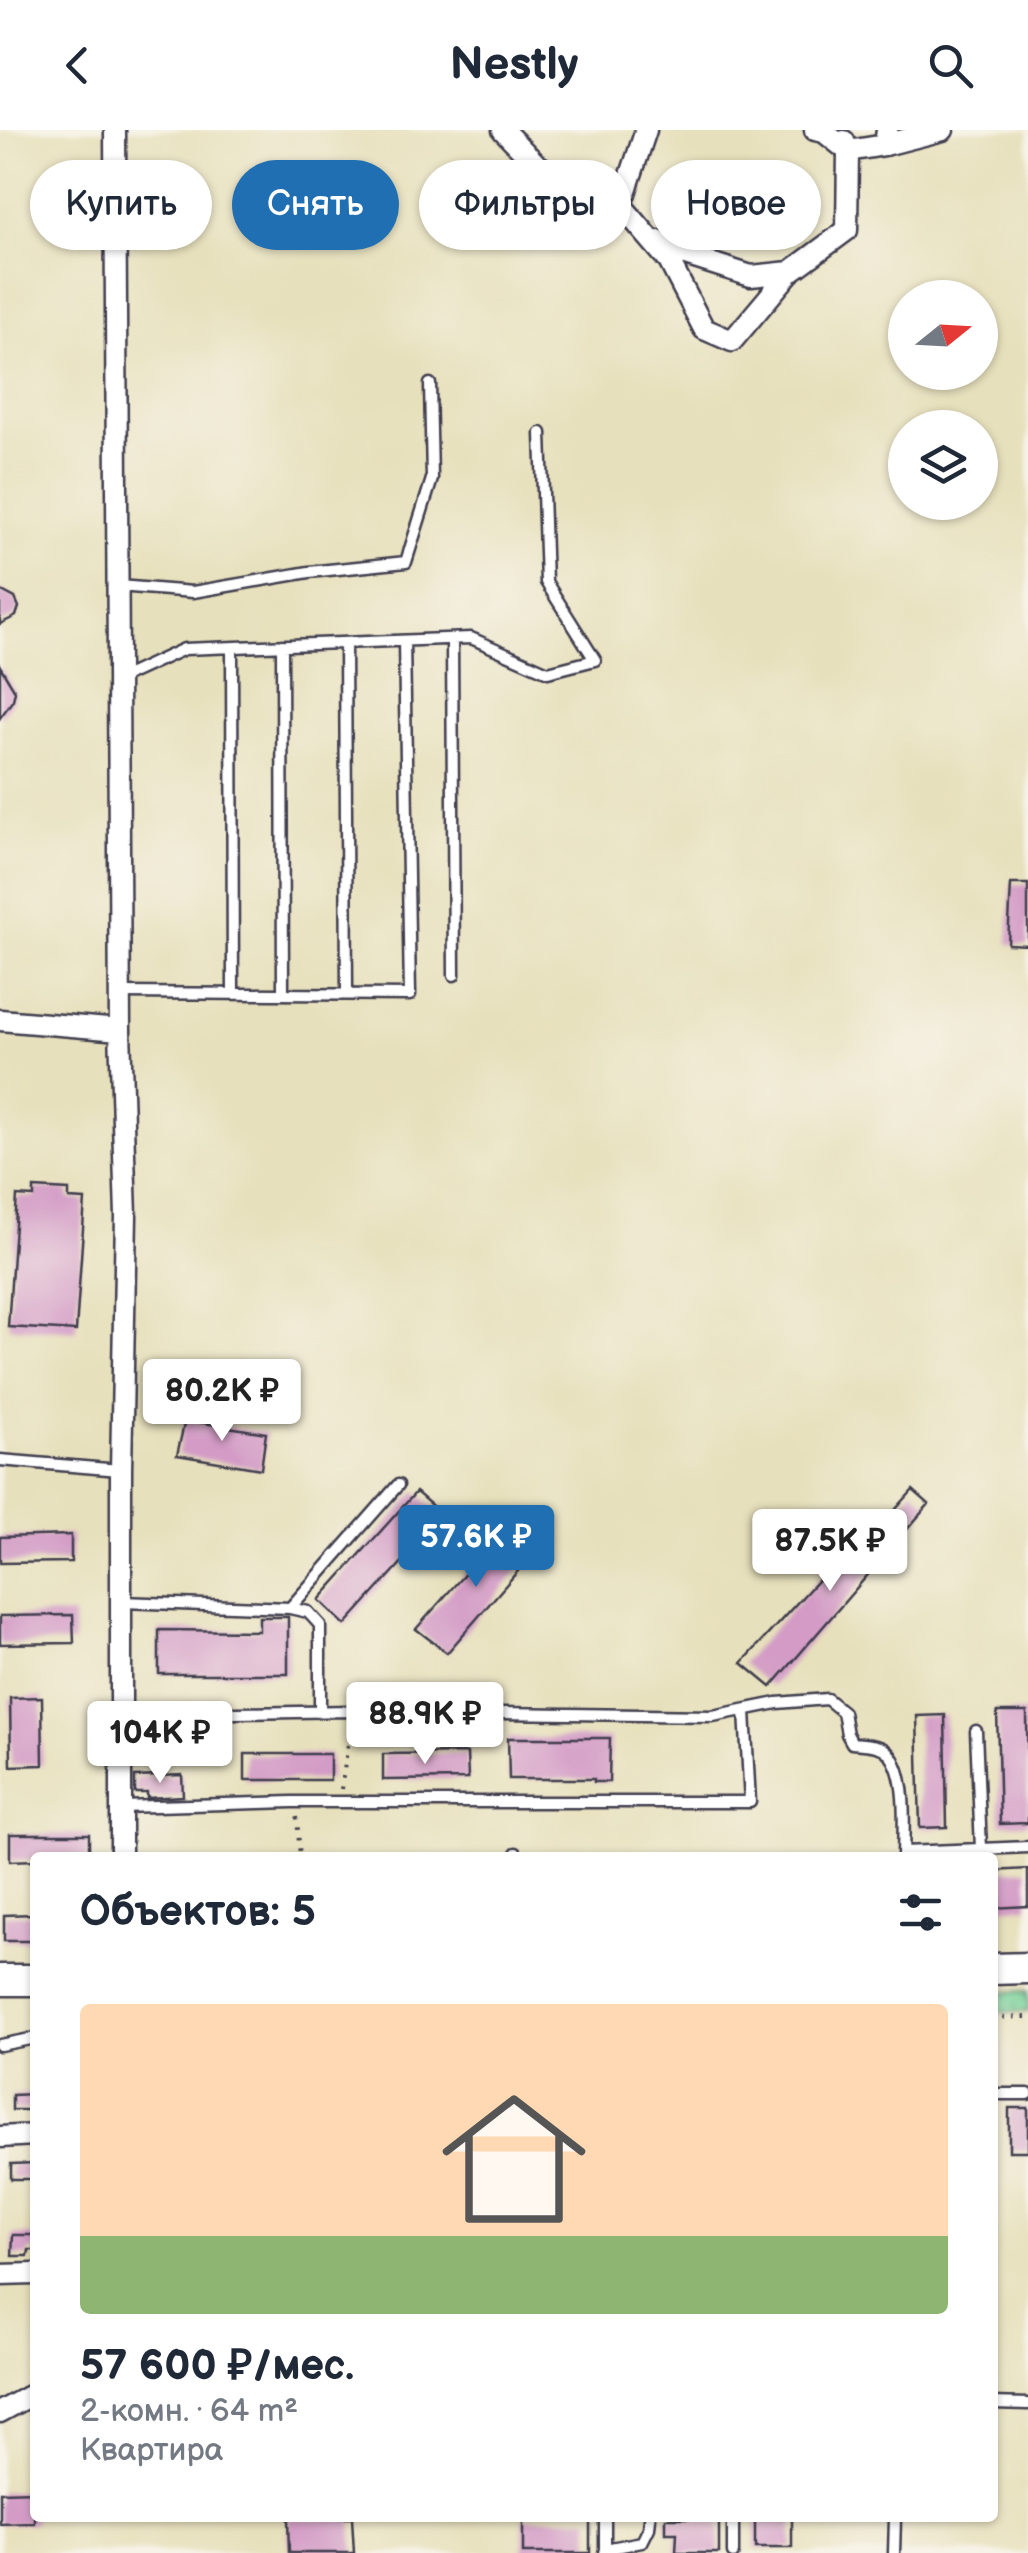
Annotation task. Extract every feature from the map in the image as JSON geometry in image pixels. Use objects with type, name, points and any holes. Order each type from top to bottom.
[{"type":"main road","points":[[998,1969],[1028,1968]]},
{"type":"main road","points":[[0,1980],[30,1980]]},
{"type":"street","points":[[115,130],[120,1030],[126,1216],[120,1852]]},
{"type":"street","points":[[503,130],[532,160]]},
{"type":"street","points":[[631,175],[646,130]]},
{"type":"street","points":[[815,130],[824,132],[848,151]]},
{"type":"street","points":[[631,217],[669,261],[704,329],[732,340],[790,272],[847,230],[848,151],[840,130]]},
{"type":"street","points":[[848,151],[886,137],[943,130]]},
{"type":"street","points":[[644,232],[676,252],[750,276],[790,272]]},
{"type":"street","points":[[0,1020],[120,1030]]},
{"type":"street","points":[[0,2137],[30,2135]]},
{"type":"street","points":[[0,2275],[30,2274]]},
{"type":"street","points":[[0,2412],[30,2396]]},
{"type":"lane","points":[[118,586],[193,592],[309,572],[406,562],[432,479],[430,384]]},
{"type":"lane","points":[[118,680],[184,650],[346,643],[471,638],[548,672],[595,660],[546,582],[542,433]]},
{"type":"lane","points":[[452,639],[454,975]]},
{"type":"lane","points":[[120,993],[410,995],[404,641]]},
{"type":"lane","points":[[346,643],[347,994]]},
{"type":"lane","points":[[282,646],[283,994]]},
{"type":"lane","points":[[232,648],[233,994]]},
{"type":"lane","points":[[0,1460],[121,1470]]},
{"type":"lane","points":[[290,1608],[398,1485]]},
{"type":"lane","points":[[122,1602],[290,1608],[308,1612],[320,1625],[320,1712]]},
{"type":"lane","points":[[122,1715],[320,1712],[712,1716],[827,1698],[843,1712],[852,1743],[882,1748],[896,1764],[903,1796],[903,1852]]},
{"type":"lane","points":[[121,1807],[292,1802],[750,1802],[745,1711]]},
{"type":"lane","points":[[976,1731],[982,1848]]},
{"type":"lane","points":[[937,1852],[1028,1847]]},
{"type":"lane","points":[[0,2045],[30,2039]]},
{"type":"lane","points":[[998,2094],[1028,2094]]},
{"type":"lane","points":[[998,2403],[1028,2404]]},
{"type":"lane","points":[[605,2522],[604,2551],[642,2542],[650,2522]]},
{"type":"lane","points":[[733,2522],[733,2553]]},
{"type":"lane","points":[[894,2522],[894,2553]]},
{"type":"path","points":[[998,2018],[1028,2017]]},
{"type":"green space","points":[[1028,1991],[1028,2012],[998,2012],[998,1992]]},
{"type":"building","points":[[0,590],[15,598],[19,607],[16,616],[0,624]]},
{"type":"building","points":[[0,666],[15,691],[0,718]]},
{"type":"building","points":[[1011,884],[1028,884],[1028,945],[1008,944]]},
{"type":"building","points":[[34,1188],[69,1190],[69,1199],[85,1200],[76,1331],[8,1327],[17,1196],[34,1197]]},
{"type":"building","points":[[185,1420],[266,1433],[261,1469],[177,1455]]},
{"type":"building","points":[[913,1490],[929,1504],[771,1687],[742,1663],[861,1533],[869,1539]]},
{"type":"building","points":[[416,1492],[444,1516],[345,1625],[319,1600]]},
{"type":"building","points":[[508,1525],[536,1550],[447,1653],[416,1629]]},
{"type":"building","points":[[71,1535],[71,1562],[0,1563],[0,1537]]},
{"type":"building","points":[[73,1615],[74,1643],[0,1644],[0,1616]]},
{"type":"building","points":[[259,1617],[288,1617],[288,1674],[159,1674],[159,1630],[259,1631]]},
{"type":"building","points":[[42,1697],[43,1765],[11,1766],[10,1698]]},
{"type":"building","points":[[997,1712],[1027,1712],[1028,1823],[1000,1824]]},
{"type":"building","points":[[945,1715],[947,1827],[920,1828],[917,1716]]},
{"type":"building","points":[[508,1738],[610,1738],[609,1782],[509,1779]]},
{"type":"building","points":[[467,1753],[468,1779],[383,1780],[383,1754]]},
{"type":"building","points":[[245,1754],[330,1754],[330,1780],[245,1780]]},
{"type":"building","points":[[182,1775],[183,1796],[147,1798],[147,1793],[135,1793],[135,1777]]},
{"type":"building","points":[[10,1834],[89,1834],[89,1852],[30,1852],[30,1860],[10,1861]]},
{"type":"building","points":[[1028,1869],[1028,1906],[998,1908],[998,1871]]},
{"type":"building","points":[[30,1914],[30,1941],[4,1941],[4,1915]]},
{"type":"building","points":[[30,2094],[30,2110],[12,2110],[12,2095]]},
{"type":"building","points":[[1009,2108],[1028,2108],[1028,2151],[1009,2151]]},
{"type":"building","points":[[30,2163],[30,2179],[11,2179],[11,2164]]},
{"type":"building","points":[[13,2235],[30,2235],[28,2256],[12,2256]]},
{"type":"building","points":[[30,2491],[30,2522],[35,2523],[0,2524],[0,2492]]},
{"type":"building","points":[[288,2522],[352,2522],[354,2553],[289,2553]]},
{"type":"building","points":[[523,2522],[590,2522],[590,2553],[523,2553]]},
{"type":"building","points":[[666,2522],[719,2522],[719,2553],[676,2553],[677,2533],[666,2533]]},
{"type":"building","points":[[755,2522],[792,2522],[792,2548],[755,2548]]}]
